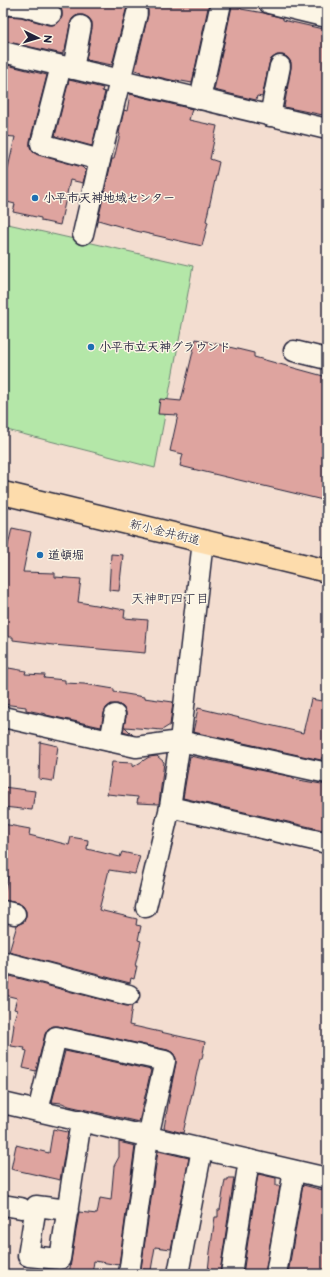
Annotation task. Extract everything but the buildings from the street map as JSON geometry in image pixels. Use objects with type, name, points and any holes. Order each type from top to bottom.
[{"type":"main road","name":"新小金井街道","points":[[4,497],[203,541],[327,571]]},
{"type":"street","points":[[200,99],[221,3]]},
{"type":"street","points":[[269,3],[327,17]]},
{"type":"street","points":[[3,4],[23,6],[51,14]]},
{"type":"street","points":[[83,234],[136,13]]},
{"type":"street","points":[[81,26],[41,144],[100,160]]},
{"type":"street","points":[[3,52],[327,130]]},
{"type":"street","points":[[270,116],[280,66]]},
{"type":"street","points":[[294,351],[327,359]]},
{"type":"street","points":[[146,907],[170,807],[180,742],[203,541]]},
{"type":"street","points":[[110,741],[116,715]]},
{"type":"street","points":[[3,717],[136,747],[180,742],[327,773]]},
{"type":"street","points":[[170,807],[327,843]]},
{"type":"street","points":[[3,962],[129,995]]},
{"type":"street","points":[[38,1111],[56,1037],[165,1061],[148,1137],[129,1274]]},
{"type":"street","points":[[3,1103],[327,1178]]},
{"type":"street","points":[[68,1210],[81,1121]]},
{"type":"street","points":[[178,1274],[202,1149]]},
{"type":"street","points":[[230,1274],[249,1160]]},
{"type":"street","points":[[276,1274],[294,1171]]},
{"type":"green space","name":"小平市立天神グラウンド","points":[[8,224],[193,266],[155,468],[3,429],[3,237]]},
{"type":"place","name":"小平市天神地域センター","points":[[35,198]]},
{"type":"place","name":"小平市立天神グラウンド","points":[[91,347]]},
{"type":"place","name":"道頓堀","points":[[40,555]]},
{"type":"district","name":"天神町四丁目","points":[[170,598]]}]
